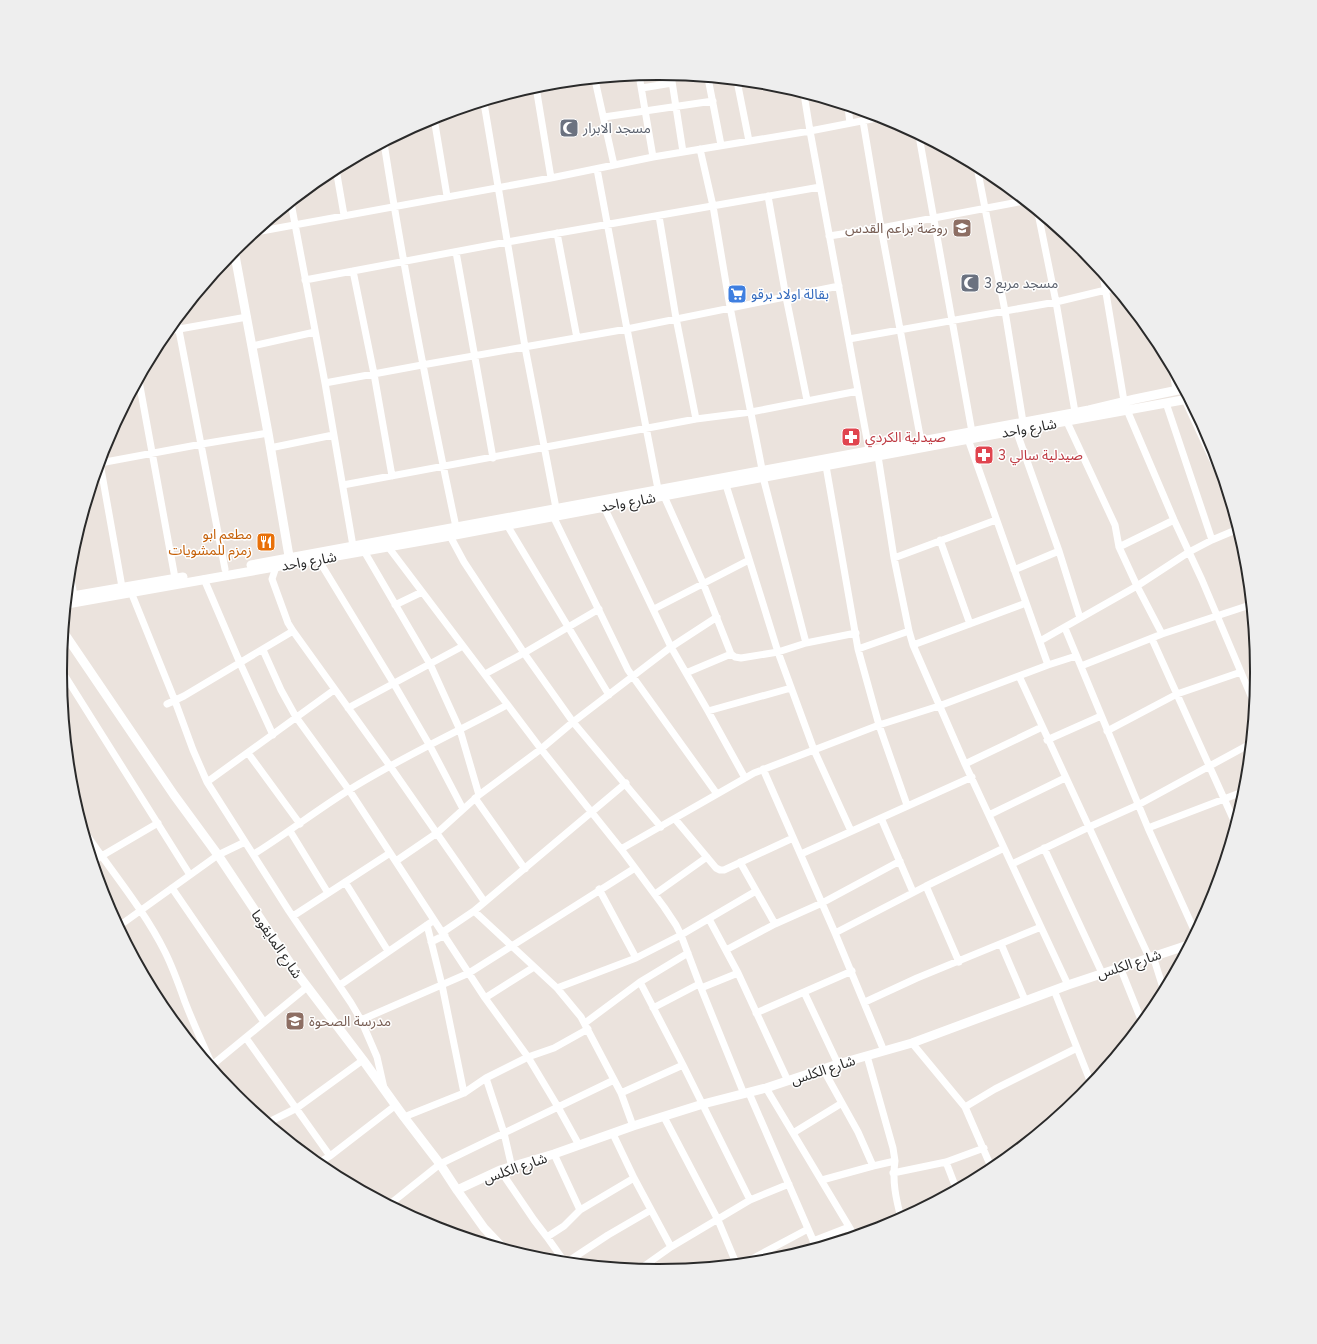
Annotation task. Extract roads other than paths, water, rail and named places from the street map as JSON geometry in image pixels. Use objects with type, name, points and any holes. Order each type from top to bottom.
[{"type":"street","points":[[640,81],[653,157]]},
{"type":"street","points":[[642,88],[672,83],[684,152]]},
{"type":"street","points":[[709,83],[720,145]]},
{"type":"street","points":[[596,84],[614,165]]},
{"type":"street","points":[[738,86],[749,141]]},
{"type":"street","points":[[537,93],[551,178]]},
{"type":"street","points":[[805,99],[869,450]]},
{"type":"street","points":[[604,117],[713,101]]},
{"type":"street","points":[[485,107],[525,347],[555,512],[599,609],[633,677],[717,794]]},
{"type":"street","points":[[849,112],[850,123]]},
{"type":"street","points":[[264,230],[551,178],[653,157],[869,120]]},
{"type":"street","points":[[863,121],[881,228],[921,441]]},
{"type":"street","points":[[435,125],[447,196]]},
{"type":"street","points":[[920,141],[952,320],[970,436],[996,520],[1048,665]]},
{"type":"street","points":[[385,148],[422,365],[456,528]]},
{"type":"street","points":[[700,149],[713,206],[730,307],[762,473],[806,643]]},
{"type":"street","points":[[597,169],[646,428],[661,492],[703,583],[731,654],[735,657],[741,658],[778,652],[806,643],[856,633]]},
{"type":"street","points":[[978,175],[1005,310],[1024,422]]},
{"type":"street","points":[[337,176],[344,215]]},
{"type":"street","points":[[306,280],[507,242],[820,187]]},
{"type":"street","points":[[768,196],[786,297],[807,400]]},
{"type":"street","points":[[829,236],[1019,203]]},
{"type":"street","points":[[292,208],[325,384],[353,546]]},
{"type":"street","points":[[659,216],[676,318],[696,419]]},
{"type":"street","points":[[1039,219],[1056,302],[1075,412]]},
{"type":"street","points":[[557,233],[577,338]]},
{"type":"street","points":[[456,252],[493,458]]},
{"type":"street","points":[[236,259],[290,561]]},
{"type":"street","points":[[354,271],[392,476]]},
{"type":"street","points":[[1105,284],[1124,401]]},
{"type":"street","points":[[325,384],[422,365],[627,329],[839,286]]},
{"type":"street","points":[[849,339],[1056,302],[1109,289]]},
{"type":"street","points":[[225,569],[179,329],[247,317]]},
{"type":"street","points":[[252,346],[315,332]]},
{"type":"street","points":[[140,387],[175,578]]},
{"type":"street","name":"شارع واحد","points":[[71,603],[204,579],[353,546],[386,544],[450,536],[507,525],[555,512],[604,507],[661,492],[762,473],[869,450],[910,446],[970,436],[1024,422],[1179,390]]},
{"type":"street","points":[[343,486],[646,428],[696,419],[751,412],[858,391]]},
{"type":"street","name":"شارع واحد","points":[[661,492],[726,485],[762,473],[826,466],[878,456],[921,441],[970,436],[1067,422],[1184,400]]},
{"type":"street","points":[[1166,403],[1212,540]]},
{"type":"street","points":[[1127,410],[1174,520],[1218,617],[1249,693]]},
{"type":"street","points":[[1067,422],[1115,526],[1118,547],[1162,634]]},
{"type":"street","points":[[1016,430],[1059,551],[1080,618]]},
{"type":"street","points":[[106,462],[202,444],[268,434]]},
{"type":"street","points":[[270,448],[334,436]]},
{"type":"street","points":[[878,456],[894,558],[913,644],[965,764],[1068,985]]},
{"type":"street","points":[[826,466],[858,648],[879,725],[907,805]]},
{"type":"street","points":[[102,473],[122,587]]},
{"type":"street","points":[[726,485],[778,652],[791,688],[814,750],[851,831]]},
{"type":"street","name":"شارع واحد","points":[[290,561],[318,559],[364,551],[386,544],[456,528],[648,495]]},
{"type":"street","points":[[604,507],[671,647],[745,778]]},
{"type":"street","points":[[894,558],[996,520]]},
{"type":"street","points":[[1118,547],[1174,520]]},
{"type":"street","points":[[507,525],[609,695]]},
{"type":"street","points":[[1040,641],[1137,586],[1189,552],[1233,531]]},
{"type":"street","points":[[450,536],[468,568],[524,653],[574,722],[661,827]]},
{"type":"street","points":[[940,540],[970,624]]},
{"type":"street","points":[[386,544],[507,705],[621,849],[676,925],[700,986],[814,1242]]},
{"type":"street","points":[[364,551],[430,664],[460,730],[477,797],[525,869]]},
{"type":"street","points":[[1014,570],[1059,551]]},
{"type":"street","points":[[318,559],[430,746],[463,809]]},
{"type":"street","points":[[654,609],[749,560]]},
{"type":"street","points":[[276,564],[272,579],[288,623],[334,690],[390,766],[484,902]]},
{"type":"street","name":"شارع واحد","points":[[72,596],[225,569],[276,564]]},
{"type":"street","points":[[204,579],[273,735]]},
{"type":"street","points":[[131,592],[207,782],[293,916],[340,985],[361,1020],[378,1057],[384,1089]]},
{"type":"street","points":[[395,605],[422,592]]},
{"type":"street","points":[[913,644],[1026,603]]},
{"type":"street","points":[[1081,666],[1162,634],[1218,617],[1246,606]]},
{"type":"street","points":[[485,674],[599,609]]},
{"type":"street","points":[[396,862],[437,833],[477,797],[671,647],[717,617]]},
{"type":"street","points":[[1065,628],[1138,805],[1192,926]]},
{"type":"street","points":[[167,704],[175,701],[293,631]]},
{"type":"street","points":[[858,648],[909,631]]},
{"type":"street","name":"شارع المايقوما","points":[[68,639],[170,789],[218,855],[296,972],[440,1164],[484,1228],[496,1240]]},
{"type":"street","points":[[1152,639],[1232,817]]},
{"type":"street","points":[[348,708],[463,646]]},
{"type":"street","points":[[263,650],[296,718],[349,790],[485,998],[528,1058],[579,1145]]},
{"type":"street","points":[[686,673],[731,654]]},
{"type":"street","points":[[621,849],[763,769],[879,725],[939,706],[1076,656]]},
{"type":"street","points":[[1107,732],[1177,694],[1240,672]]},
{"type":"street","points":[[1019,676],[1047,740],[1151,957],[1161,984]]},
{"type":"street","points":[[67,680],[190,875]]},
{"type":"street","points":[[708,711],[791,688]]},
{"type":"street","points":[[207,782],[334,690]]},
{"type":"street","points":[[254,854],[349,790],[390,766],[507,705]]},
{"type":"street","points":[[1047,740],[1101,716]]},
{"type":"street","points":[[965,764],[1042,727]]},
{"type":"street","points":[[1012,864],[1138,805],[1245,746]]},
{"type":"street","points":[[248,753],[300,824]]},
{"type":"street","points":[[763,769],[865,1002],[884,1051]]},
{"type":"street","points":[[800,854],[972,777]]},
{"type":"street","points":[[989,815],[1065,778]]},
{"type":"street","points":[[431,942],[474,911],[626,783]]},
{"type":"street","points":[[1148,828],[1237,794]]},
{"type":"street","points":[[881,818],[913,892]]},
{"type":"street","points":[[674,819],[716,868],[720,870],[724,870],[793,838]]},
{"type":"street","points":[[97,859],[158,822]]},
{"type":"street","points":[[290,831],[328,893]]},
{"type":"street","points":[[123,923],[218,855],[245,842]]},
{"type":"street","points":[[92,844],[141,910],[164,952],[177,979],[206,1053]]},
{"type":"street","points":[[835,933],[913,892],[1004,848]]},
{"type":"street","points":[[1044,848],[1102,973]]},
{"type":"street","points":[[293,916],[390,853]]},
{"type":"street","points":[[655,894],[707,857]]},
{"type":"street","points":[[726,950],[775,924],[822,903],[900,861]]},
{"type":"street","points":[[740,862],[775,924]]},
{"type":"street","points":[[361,1020],[469,973],[599,889],[635,868]]},
{"type":"street","points":[[345,882],[388,951]]},
{"type":"street","points":[[926,886],[959,962]]},
{"type":"street","points":[[172,888],[264,1022]]},
{"type":"street","points":[[599,889],[636,958]]},
{"type":"street","points":[[557,988],[636,958],[681,935],[756,891]]},
{"type":"street","points":[[474,911],[511,947],[557,988],[586,1026],[621,1094],[633,1126]]},
{"type":"street","points":[[709,919],[738,973],[788,1081]]},
{"type":"street","points":[[340,985],[435,920]]},
{"type":"street","points":[[427,925],[442,985],[464,1093]]},
{"type":"street","points":[[865,1002],[917,978],[1041,927]]},
{"type":"street","points":[[1001,944],[1025,1000]]},
{"type":"street","name":"شارع الكلس","points":[[457,1190],[500,1170],[512,1168],[702,1104],[766,1088],[838,1064],[912,1042],[1025,1000],[1182,947]]},
{"type":"street","points":[[404,1117],[464,1093],[486,1078],[528,1058],[554,1048],[586,1026],[640,982],[688,953]]},
{"type":"street","points":[[1120,967],[1140,1016]]},
{"type":"street","points":[[485,998],[534,968]]},
{"type":"street","points":[[756,1013],[852,972]]},
{"type":"street","points":[[653,1008],[700,986],[738,973]]},
{"type":"street","points":[[640,982],[750,1200]]},
{"type":"street","points":[[216,1064],[307,987]]},
{"type":"street","points":[[1054,990],[1089,1077]]},
{"type":"street","points":[[804,992],[838,1064]]},
{"type":"street","points":[[246,1038],[330,1156]]},
{"type":"street","points":[[912,1042],[965,1107],[989,1162]]},
{"type":"street","points":[[965,1107],[995,1089],[1077,1048]]},
{"type":"street","points":[[867,1056],[893,1148],[895,1161],[893,1173],[894,1187],[899,1212]]},
{"type":"street","points":[[272,1120],[297,1108],[363,1060]]},
{"type":"street","points":[[621,1094],[683,1065]]},
{"type":"street","points":[[823,1069],[858,1132],[873,1166]]},
{"type":"street","points":[[486,1078],[504,1133],[512,1168]]},
{"type":"street","points":[[394,1201],[440,1164],[614,1080]]},
{"type":"street","points":[[766,1088],[852,1231]]},
{"type":"street","points":[[793,1133],[842,1103]]},
{"type":"street","points":[[324,1160],[396,1105]]},
{"type":"street","points":[[664,1117],[718,1220],[734,1258]]},
{"type":"street","points":[[613,1134],[634,1178],[671,1247]]},
{"type":"street","points":[[893,1173],[946,1162],[984,1148]]},
{"type":"street","points":[[554,1154],[580,1210]]},
{"type":"street","points":[[822,1180],[895,1161]]},
{"type":"street","points":[[946,1162],[954,1184]]},
{"type":"street","points":[[500,1170],[559,1255]]},
{"type":"street","points":[[547,1237],[564,1226],[580,1210],[634,1178]]},
{"type":"street","points":[[648,1263],[671,1247],[750,1200],[789,1184]]},
{"type":"street","points":[[575,1257],[608,1235],[651,1210]]},
{"type":"street","points":[[824,1239],[849,1227]]},
{"type":"street","points":[[761,1254],[808,1229]]},
{"type":"place","name":"مسجد الابرار","points":[[569,128]]},
{"type":"place","name":"روضة براعم القدس","points":[[962,228]]},
{"type":"place","name":"مسجد مربع 3","points":[[970,283]]},
{"type":"place","name":"بقالة اولاد برقو","points":[[737,294]]},
{"type":"place","name":"صيدلية الكردي","points":[[851,437]]},
{"type":"place","name":"صيدلية سالي 3","points":[[984,455]]},
{"type":"place","name":"مطعم ابو زمزم للمشويات","points":[[266,542]]},
{"type":"place","name":"مدرسة الصحوة","points":[[295,1021]]}]
